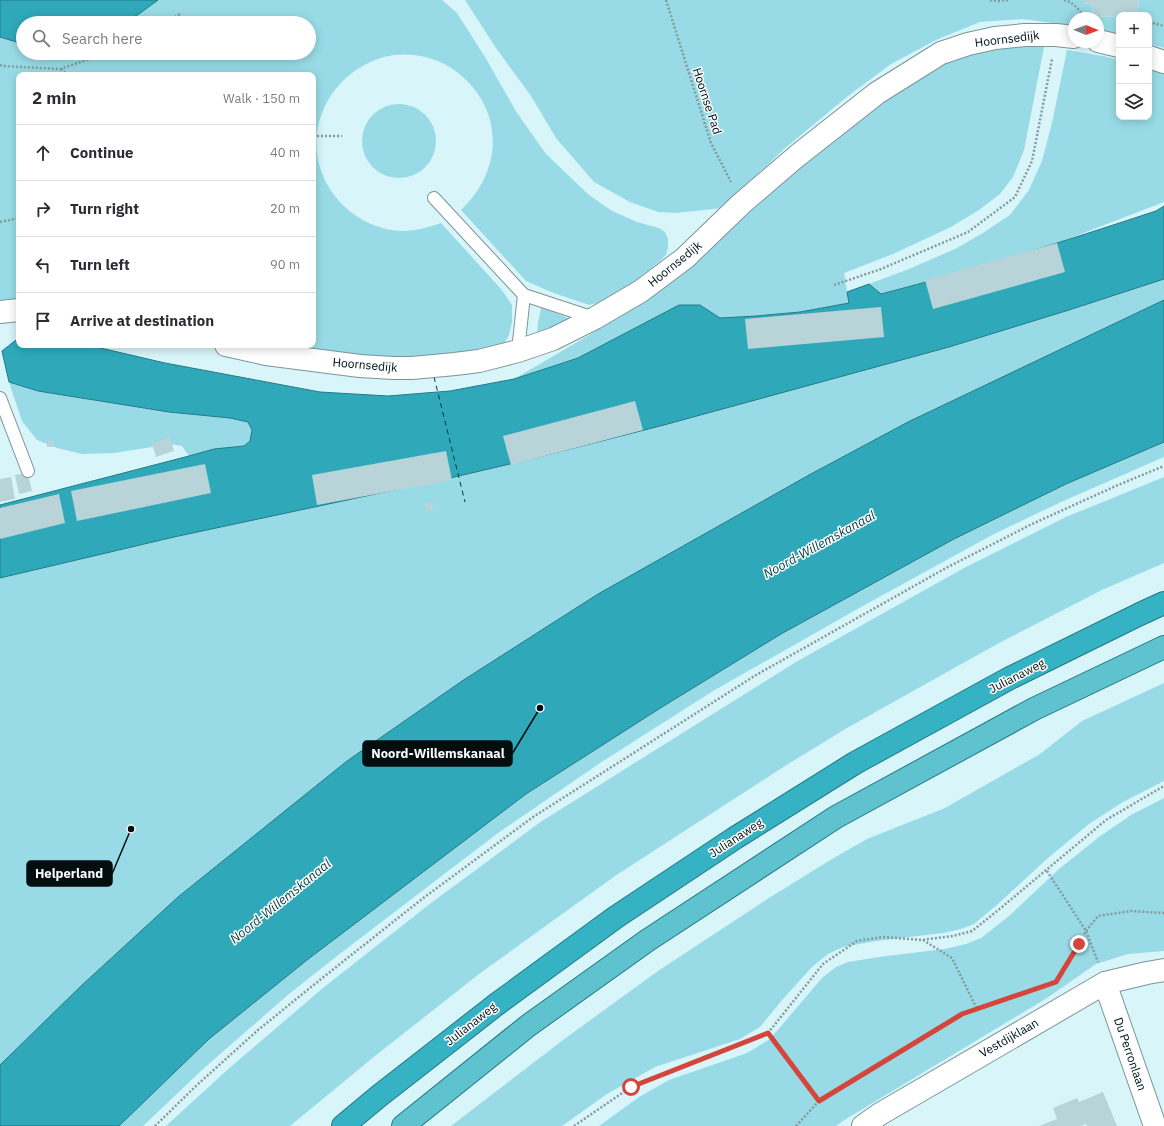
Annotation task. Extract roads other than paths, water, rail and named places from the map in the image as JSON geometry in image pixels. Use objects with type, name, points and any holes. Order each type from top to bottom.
[{"type":"highway","name":"Julianaweg","points":[[343,1126],[379,1096],[491,1009],[616,917],[735,838],[855,763],[997,686],[1164,603]]},
{"type":"highway","points":[[403,1126],[535,1020],[648,940],[836,817],[1034,709],[1164,648]]},
{"type":"street","name":"Hoornsedijk","points":[[239,348],[266,354],[360,366],[412,368],[479,361],[518,351],[553,338],[595,318],[641,291],[685,258],[742,203],[797,156],[877,93],[941,53],[968,44],[995,38],[1025,34],[1065,36]]},
{"type":"street","points":[[1104,42],[1116,45]]},
{"type":"street","points":[[1152,58],[1164,62]]},
{"type":"street","points":[[0,312],[16,310]]},
{"type":"street","name":"Vestdijklaan","points":[[863,1126],[880,1114],[1105,983],[1147,972],[1164,970]]},
{"type":"street","name":"Du Perronlaan","points":[[1105,983],[1155,1126]]},
{"type":"lane","points":[[434,198],[524,295],[595,318]]},
{"type":"lane","points":[[518,351],[524,295]]},
{"type":"lane","points":[[0,398],[28,471]]},
{"type":"water","points":[[0,0],[158,0],[135,16],[16,16],[16,42],[0,37]]},
{"type":"water","points":[[1164,206],[1164,279],[1069,310],[949,347],[664,425],[527,460],[174,537],[0,578],[0,505],[214,449],[244,446],[250,441],[252,430],[248,422],[230,418],[169,412],[38,391],[9,382],[2,351],[16,340],[16,348],[101,348],[165,363],[320,392],[388,396],[450,391],[514,379],[578,358],[679,305],[700,305],[720,318],[800,312],[849,303],[847,292],[869,284],[881,294],[985,265],[1156,211]]},
{"type":"water","points":[[1164,300],[1164,442],[1066,484],[954,539],[781,634],[662,707],[526,794],[307,960],[209,1039],[119,1126],[0,1126],[0,1065],[81,986],[178,897],[347,761],[462,681],[598,594],[809,475],[908,422]]},
{"type":"place","name":"Noord-Willemskanaal","points":[[540,708]]},
{"type":"place","name":"Helperland","points":[[131,829]]}]
